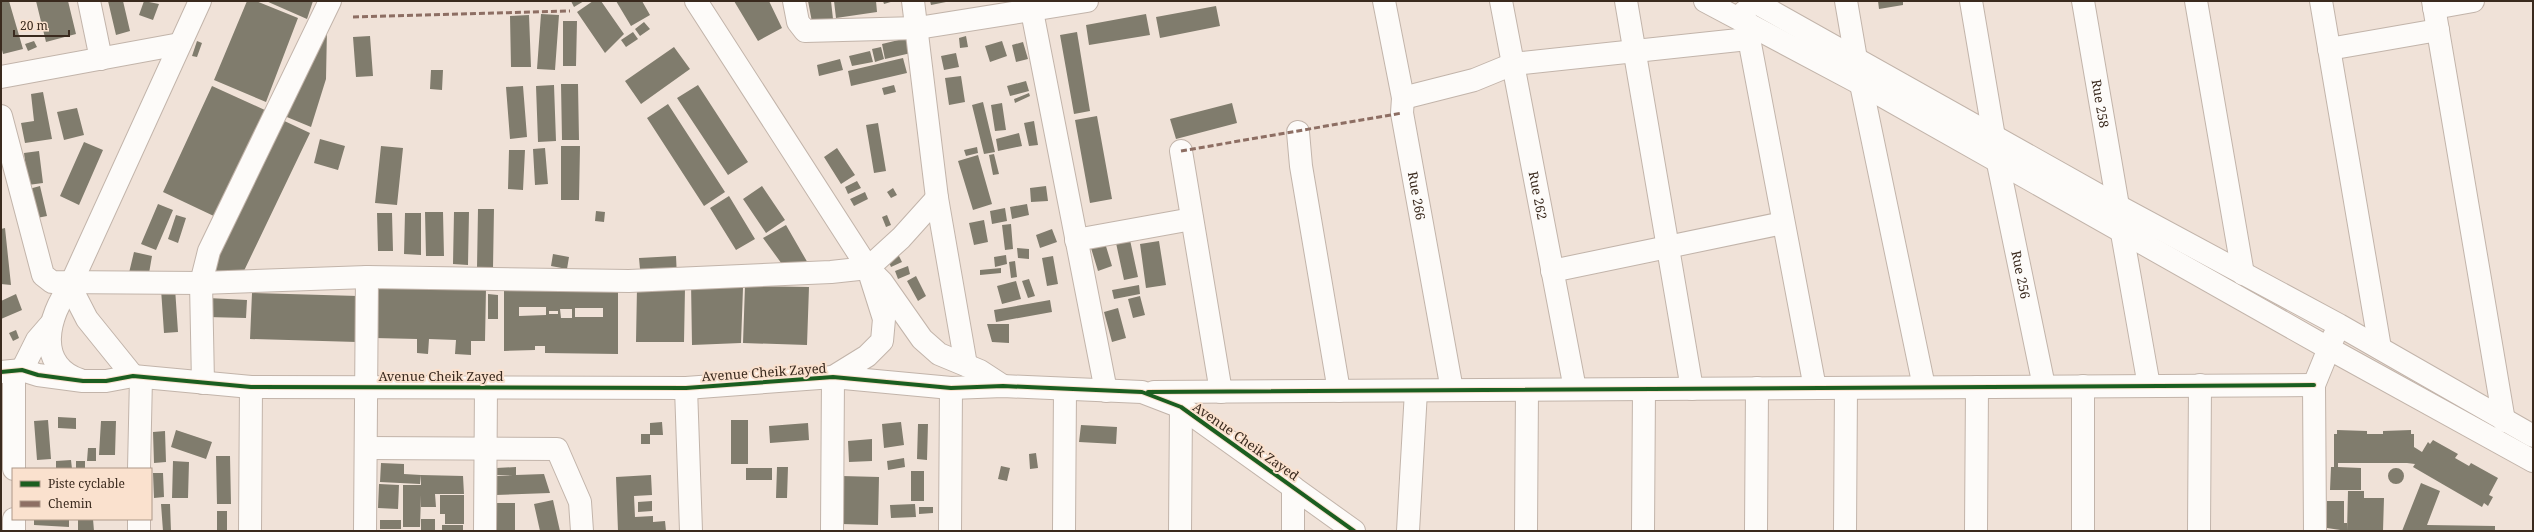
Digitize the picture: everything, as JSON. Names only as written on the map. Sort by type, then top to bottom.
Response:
[{"type":"street","points":[[89,1],[101,59]]},
{"type":"street","points":[[100,337],[105,349],[105,361],[101,374],[87,381],[71,377],[60,367],[52,352],[52,322],[60,300],[71,284],[200,1]]},
{"type":"street","points":[[203,383],[201,283],[209,251],[330,1]]},
{"type":"street","points":[[696,1],[868,268],[882,282],[922,339],[939,354],[980,371],[1003,386]]},
{"type":"street","points":[[794,1],[798,22],[805,31],[918,28],[1031,6],[1087,1]]},
{"type":"street","points":[[913,1],[918,28],[937,198],[966,365]]},
{"type":"street","name":"Rue 266","points":[[1384,1],[1403,98],[1402,113],[1452,390]]},
{"type":"street","name":"Rue 262","points":[[1502,1],[1575,389]]},
{"type":"street","points":[[1626,1],[1692,389]]},
{"type":"street","points":[[1705,1],[1746,31],[1861,84],[2122,233],[2533,461]]},
{"type":"street","points":[[1742,1],[1746,31],[1815,388]]},
{"type":"street","points":[[1753,1],[2118,206],[2339,325],[2504,421],[2533,436]]},
{"type":"street","points":[[1846,1],[1856,59]]},
{"type":"street","points":[[1971,1],[1994,137]]},
{"type":"street","name":"Rue 258","points":[[2083,1],[2118,206]]},
{"type":"street","points":[[2196,1],[2243,274]]},
{"type":"street","points":[[2321,1],[2380,348]]},
{"type":"street","points":[[2473,1],[2434,4],[2504,421]]},
{"type":"street","points":[[1031,6],[1106,391]]},
{"type":"street","points":[[2329,49],[2438,30]]},
{"type":"street","points":[[1403,98],[1474,80],[1513,64],[1634,51],[1746,31]]},
{"type":"street","points":[[1,77],[180,44]]},
{"type":"street","points":[[1861,84],[1924,387]]},
{"type":"street","points":[[1,116],[43,275],[52,282],[71,284],[201,283],[367,277],[629,281],[831,272],[868,268],[902,238],[937,198]]},
{"type":"street","points":[[1298,132],[1301,166],[1339,391]]},
{"type":"street","points":[[1181,151],[1221,392]]},
{"type":"street","name":"Rue 256","points":[[1998,163],[2044,386]]},
{"type":"street","points":[[1076,240],[1192,219]]},
{"type":"street","points":[[1552,271],[1783,223]]},
{"type":"street","points":[[2122,233],[2149,386]]},
{"type":"street","points":[[832,531],[833,377],[867,356],[882,341],[884,319],[868,268]]},
{"type":"street","points":[[365,531],[367,277]]},
{"type":"street","points":[[71,284],[87,320],[100,337],[137,377],[140,468]]},
{"type":"street","points":[[14,468],[12,371],[52,322],[68,312],[87,320]]},
{"type":"street","points":[[2315,531],[2314,385],[2328,348],[2339,325]]},
{"type":"street","name":"Avenue Cheik Zayed","points":[[12,371],[87,381],[117,380],[137,377],[251,387],[366,385],[686,388],[833,377],[951,388],[1003,386],[1142,392],[1181,407],[1354,531]]},
{"type":"street","points":[[2199,531],[2200,385]]},
{"type":"street","points":[[1142,392],[2314,385]]},
{"type":"street","points":[[485,531],[486,386]]},
{"type":"street","points":[[2083,386],[2083,531]]},
{"type":"street","points":[[250,531],[251,387]]},
{"type":"street","points":[[1976,531],[1977,387]]},
{"type":"street","points":[[686,388],[691,531]]},
{"type":"street","points":[[950,531],[951,388]]},
{"type":"street","points":[[1756,531],[1757,388]]},
{"type":"street","points":[[1845,531],[1846,388]]},
{"type":"street","points":[[1064,531],[1065,389]]},
{"type":"street","points":[[1643,531],[1644,389]]},
{"type":"street","points":[[1526,531],[1527,390]]},
{"type":"street","points":[[1408,531],[1416,391]]},
{"type":"street","points":[[1180,531],[1181,407]]},
{"type":"street","points":[[366,448],[557,449],[580,502],[582,531]]},
{"type":"street","points":[[1293,487],[1293,531]]},
{"type":"street","points":[[14,520],[14,531]]},
{"type":"street","points":[[139,520],[139,531]]},
{"type":"building","points":[[1,1],[9,1],[23,49],[3,54],[1,46]]},
{"type":"building","points":[[36,1],[68,1],[76,34],[46,42]]},
{"type":"building","points":[[108,1],[123,1],[130,31],[116,35]]},
{"type":"building","points":[[144,1],[159,4],[153,20],[139,15]]},
{"type":"building","points":[[247,1],[256,1],[298,18],[266,102],[214,80]]},
{"type":"building","points":[[266,1],[313,1],[307,19]]},
{"type":"building","points":[[571,1],[584,1],[574,7]]},
{"type":"building","points":[[593,1],[601,1],[624,34],[605,53],[577,12]]},
{"type":"building","points":[[616,1],[642,1],[650,15],[631,26]]},
{"type":"building","points":[[734,1],[769,1],[782,28],[758,41]]},
{"type":"building","points":[[808,1],[831,1],[833,19],[812,22]]},
{"type":"building","points":[[834,1],[876,1],[877,12],[836,18]]},
{"type":"building","points":[[883,1],[894,1],[884,4]]},
{"type":"building","points":[[930,1],[946,1],[946,2],[931,5]]},
{"type":"building","points":[[1878,1],[1903,1],[1903,5],[1879,9]]},
{"type":"building","points":[[1216,6],[1220,26],[1160,38],[1156,17]]},
{"type":"building","points":[[541,14],[559,15],[555,70],[537,69]]},
{"type":"building","points":[[1146,14],[1150,35],[1089,45],[1086,25]]},
{"type":"building","points":[[529,15],[531,67],[511,67],[510,16]]},
{"type":"building","points":[[563,21],[577,21],[576,66],[563,66]]},
{"type":"building","points":[[644,22],[650,29],[640,36],[635,29]]},
{"type":"building","points":[[327,28],[326,79],[311,127],[282,115]]},
{"type":"building","points":[[633,32],[638,39],[626,47],[621,40]]},
{"type":"building","points":[[1077,32],[1090,111],[1074,114],[1060,35]]},
{"type":"building","points":[[370,36],[373,76],[356,77],[353,37]]},
{"type":"building","points":[[966,36],[968,47],[960,48],[959,38]]},
{"type":"building","points":[[907,38],[911,53],[885,59],[882,44]]},
{"type":"building","points":[[34,41],[37,47],[28,51],[25,44]]},
{"type":"building","points":[[197,41],[202,43],[197,57],[192,56]]},
{"type":"building","points":[[1002,41],[1007,56],[990,62],[985,46]]},
{"type":"building","points":[[1023,42],[1028,59],[1016,62],[1012,45]]},
{"type":"building","points":[[674,47],[690,69],[641,104],[625,81]]},
{"type":"building","points":[[881,47],[884,59],[875,62],[872,49]]},
{"type":"building","points":[[870,51],[873,62],[852,66],[849,56]]},
{"type":"building","points":[[956,53],[959,67],[944,70],[941,56]]},
{"type":"building","points":[[903,58],[907,73],[851,86],[848,71]]},
{"type":"building","points":[[840,59],[843,70],[819,76],[817,65]]},
{"type":"building","points":[[431,70],[443,70],[442,90],[430,89]]},
{"type":"building","points":[[961,76],[965,102],[949,105],[945,78]]},
{"type":"building","points":[[1026,81],[1029,91],[1010,96],[1007,86]]},
{"type":"building","points":[[561,84],[578,84],[579,140],[562,140]]},
{"type":"building","points":[[554,85],[556,141],[538,142],[536,86]]},
{"type":"building","points":[[698,85],[748,162],[728,175],[677,98]]},
{"type":"building","points":[[894,85],[896,92],[884,95],[882,88]]},
{"type":"building","points":[[212,86],[267,111],[218,218],[163,192]]},
{"type":"building","points":[[523,86],[527,137],[510,139],[506,87]]},
{"type":"building","points":[[43,92],[52,139],[25,143],[21,123],[34,121],[31,94]]},
{"type":"building","points":[[1029,93],[1030,96],[1015,103],[1014,99]]},
{"type":"building","points":[[983,102],[995,152],[984,154],[972,105]]},
{"type":"building","points":[[1002,103],[1006,130],[995,131],[991,105]]},
{"type":"building","points":[[1232,103],[1237,123],[1176,139],[1170,119]]},
{"type":"building","points":[[668,104],[725,192],[704,206],[647,118]]},
{"type":"building","points":[[77,108],[84,135],[64,140],[57,112]]},
{"type":"building","points":[[1097,116],[1112,199],[1090,203],[1075,120]]},
{"type":"building","points":[[278,118],[310,133],[242,275],[207,270]]},
{"type":"building","points":[[1034,121],[1038,145],[1029,146],[1024,123]]},
{"type":"building","points":[[878,123],[886,171],[874,173],[866,125]]},
{"type":"building","points":[[1019,133],[1022,146],[998,151],[996,139]]},
{"type":"building","points":[[320,139],[345,146],[338,170],[314,163]]},
{"type":"building","points":[[84,142],[103,150],[79,205],[60,196]]},
{"type":"building","points":[[381,146],[403,148],[397,205],[375,203]]},
{"type":"building","points":[[561,146],[580,146],[579,200],[561,200]]},
{"type":"building","points":[[977,147],[978,153],[966,156],[964,150]]},
{"type":"building","points":[[545,148],[548,184],[535,185],[533,149]]},
{"type":"building","points":[[837,148],[855,175],[841,184],[824,157]]},
{"type":"building","points":[[509,150],[525,150],[523,190],[508,189]]},
{"type":"building","points":[[39,151],[43,183],[28,185],[24,153]]},
{"type":"building","points":[[994,154],[999,174],[993,175],[989,155]]},
{"type":"building","points":[[978,155],[992,204],[973,210],[958,161]]},
{"type":"building","points":[[857,181],[861,188],[848,194],[845,187]]},
{"type":"building","points":[[40,186],[47,216],[37,218],[29,189]]},
{"type":"building","points":[[762,186],[785,220],[766,233],[743,199]]},
{"type":"building","points":[[1046,186],[1048,201],[1031,202],[1030,188]]},
{"type":"building","points":[[893,188],[897,195],[891,198],[887,192]]},
{"type":"building","points":[[865,192],[868,199],[854,206],[850,199]]},
{"type":"building","points":[[729,196],[755,239],[736,250],[710,208]]},
{"type":"building","points":[[158,204],[173,210],[156,250],[141,244]]},
{"type":"building","points":[[1027,204],[1029,215],[1012,219],[1010,207]]},
{"type":"building","points":[[1005,208],[1007,221],[992,224],[990,211]]},
{"type":"building","points":[[478,209],[494,209],[493,268],[477,268]]},
{"type":"building","points":[[596,211],[605,212],[604,222],[595,221]]},
{"type":"building","points":[[425,212],[443,212],[444,256],[426,256]]},
{"type":"building","points":[[454,212],[469,212],[468,265],[453,264]]},
{"type":"building","points":[[377,213],[392,213],[393,251],[378,251]]},
{"type":"building","points":[[405,213],[421,213],[421,255],[404,254]]},
{"type":"building","points":[[176,215],[186,218],[178,243],[168,239]]},
{"type":"building","points":[[887,215],[891,225],[886,227],[882,217]]},
{"type":"building","points":[[984,220],[988,242],[974,245],[969,223]]},
{"type":"building","points":[[1011,224],[1013,249],[1005,250],[1002,225]]},
{"type":"building","points":[[786,225],[809,265],[787,271],[763,238]]},
{"type":"building","points":[[5,228],[11,285],[1,284],[1,229]]},
{"type":"building","points":[[1052,229],[1057,242],[1040,248],[1036,235]]},
{"type":"building","points":[[1130,240],[1138,277],[1124,280],[1116,243]]},
{"type":"building","points":[[1159,241],[1166,285],[1146,288],[1140,244]]},
{"type":"building","points":[[1105,243],[1112,266],[1098,271],[1091,248]]},
{"type":"building","points":[[895,248],[902,262],[891,267],[885,253]]},
{"type":"building","points":[[1017,248],[1029,249],[1029,259],[1018,258]]},
{"type":"building","points":[[134,252],[152,256],[148,279],[128,277]]},
{"type":"building","points":[[553,254],[569,257],[567,269],[551,266]]},
{"type":"building","points":[[1006,255],[1007,264],[995,267],[994,257]]},
{"type":"building","points":[[676,256],[677,277],[641,280],[639,258]]},
{"type":"building","points":[[1053,256],[1058,284],[1047,286],[1042,258]]},
{"type":"building","points":[[1015,261],[1017,277],[1011,278],[1009,262]]},
{"type":"building","points":[[908,266],[910,274],[898,279],[895,271]]},
{"type":"building","points":[[1001,268],[1001,273],[980,275],[980,270]]},
{"type":"building","points":[[916,276],[926,296],[918,301],[907,281]]},
{"type":"building","points":[[1029,279],[1035,296],[1028,298],[1022,281]]},
{"type":"building","points":[[1016,281],[1021,299],[1002,304],[997,286]]},
{"type":"building","points":[[504,282],[618,285],[618,354],[545,353],[545,346],[535,346],[535,350],[504,351]],"holes":[[[519,307],[546,307],[546,315],[519,316]],[[575,308],[603,308],[603,317],[575,317]],[[560,309],[572,309],[572,318],[561,318]],[[549,311],[558,311],[558,314],[549,314]]]},
{"type":"building","points":[[691,282],[743,288],[741,343],[692,345]]},
{"type":"building","points":[[376,285],[486,288],[485,341],[471,341],[471,355],[455,354],[456,340],[429,339],[428,354],[417,353],[417,339],[374,338]]},
{"type":"building","points":[[1139,285],[1140,294],[1114,299],[1112,290]]},
{"type":"building","points":[[745,286],[809,287],[807,345],[743,343]]},
{"type":"building","points":[[637,287],[685,288],[684,342],[636,342]]},
{"type":"building","points":[[175,288],[178,332],[164,333],[161,289]]},
{"type":"building","points":[[252,293],[358,296],[357,342],[250,339]]},
{"type":"building","points":[[16,294],[22,310],[1,319],[1,301]]},
{"type":"building","points":[[488,294],[498,295],[498,319],[488,319]]},
{"type":"building","points":[[1140,296],[1145,315],[1133,318],[1128,299]]},
{"type":"building","points":[[208,298],[247,300],[246,318],[207,317]]},
{"type":"building","points":[[1050,300],[1052,312],[996,322],[994,310]]},
{"type":"building","points":[[1118,308],[1126,338],[1112,342],[1104,312]]},
{"type":"building","points":[[987,324],[1009,324],[1009,343],[992,342]]},
{"type":"building","points":[[16,330],[19,338],[13,341],[9,333]]},
{"type":"building","points":[[58,417],[76,418],[76,429],[58,428]]},
{"type":"building","points":[[48,420],[51,459],[37,460],[34,421]]},
{"type":"building","points":[[731,420],[748,420],[748,464],[731,464]]},
{"type":"building","points":[[101,421],[116,421],[115,455],[99,455]]},
{"type":"building","points":[[662,422],[663,435],[650,435],[650,444],[641,444],[641,434],[650,434],[650,423]]},
{"type":"building","points":[[901,422],[904,445],[884,448],[882,424]]},
{"type":"building","points":[[808,423],[809,440],[770,443],[769,426]]},
{"type":"building","points":[[918,424],[928,424],[927,460],[917,459]]},
{"type":"building","points":[[1081,425],[1117,427],[1116,444],[1079,442]]},
{"type":"building","points":[[176,430],[212,442],[206,459],[171,447]]},
{"type":"building","points":[[2337,430],[2367,431],[2367,434],[2383,434],[2383,431],[2411,430],[2411,434],[2414,434],[2414,447],[2422,452],[2428,442],[2430,444],[2433,440],[2458,454],[2455,458],[2469,466],[2471,463],[2498,478],[2489,495],[2493,497],[2488,506],[2484,503],[2482,507],[2413,467],[2415,464],[2407,463],[2338,463],[2338,467],[2361,468],[2361,490],[2330,490],[2331,467],[2334,467],[2334,434],[2337,434]]},
{"type":"building","points":[[165,431],[166,462],[154,463],[153,432]]},
{"type":"building","points":[[872,439],[872,461],[849,462],[848,441]]},
{"type":"building","points":[[88,448],[96,448],[96,461],[87,461]]},
{"type":"building","points":[[1036,453],[1038,468],[1030,469],[1029,454]]},
{"type":"building","points":[[216,456],[230,456],[231,504],[217,504]]},
{"type":"building","points":[[904,458],[905,467],[888,470],[887,461]]},
{"type":"building","points":[[71,460],[72,468],[56,468],[56,461]]},
{"type":"building","points":[[76,461],[85,461],[85,468],[76,468]]},
{"type":"building","points":[[173,461],[189,462],[188,498],[172,498]]},
{"type":"building","points":[[381,463],[404,464],[404,474],[421,475],[420,484],[380,482]]},
{"type":"building","points":[[1001,466],[1010,468],[1007,481],[998,479]]},
{"type":"building","points":[[516,467],[516,475],[544,474],[550,493],[496,495],[496,476],[513,475],[496,475],[496,468]]},
{"type":"building","points":[[777,467],[788,467],[787,498],[776,498]]},
{"type":"building","points":[[746,468],[772,468],[772,480],[746,480]]},
{"type":"building","points":[[2393,468],[2399,468],[2404,473],[2402,482],[2399,484],[2393,484],[2388,479],[2388,473]]},
{"type":"building","points":[[911,471],[924,471],[924,501],[911,501]]},
{"type":"building","points":[[153,473],[163,473],[164,497],[154,498]]},
{"type":"building","points":[[421,475],[463,476],[464,494],[435,494],[436,507],[421,507],[421,495],[420,527],[403,527],[403,485],[421,485]]},
{"type":"building","points":[[651,475],[652,495],[634,496],[635,517],[653,516],[653,522],[665,521],[666,531],[618,531],[616,477]]},
{"type":"building","points":[[842,476],[879,477],[878,525],[841,524]]},
{"type":"building","points":[[2421,483],[2440,491],[2427,525],[2495,526],[2495,531],[2402,531]]},
{"type":"building","points":[[379,484],[399,485],[398,509],[378,508]]},
{"type":"building","points":[[2348,491],[2364,491],[2364,498],[2384,498],[2383,531],[2347,531]]},
{"type":"building","points":[[440,495],[464,495],[464,524],[445,524],[445,514],[440,514]]},
{"type":"building","points":[[553,500],[560,531],[540,531],[534,504]]},
{"type":"building","points":[[652,501],[652,511],[638,512],[638,502]]},
{"type":"building","points":[[2327,501],[2344,501],[2344,523],[2347,523],[2347,531],[2327,528]]},
{"type":"building","points":[[495,503],[515,503],[515,531],[495,531]]},
{"type":"building","points":[[161,504],[170,504],[171,531],[163,531]]},
{"type":"building","points":[[915,504],[916,517],[891,518],[890,505]]},
{"type":"building","points":[[919,507],[933,507],[933,513],[919,514]]},
{"type":"building","points":[[217,511],[227,511],[227,531],[217,531]]},
{"type":"building","points":[[421,519],[435,519],[435,531],[421,531]]},
{"type":"building","points":[[34,520],[69,520],[69,527],[34,525]]},
{"type":"building","points":[[78,520],[93,520],[94,531],[78,531]]},
{"type":"building","points":[[380,520],[401,520],[401,529],[380,529]]},
{"type":"building","points":[[442,525],[463,525],[463,531],[442,531]]},
{"type":"marked path","points":[[353,17],[570,11]]},
{"type":"marked path","points":[[1181,151],[1402,113]]},
{"type":"cycle path","points":[[1,372],[22,370],[38,375],[83,381],[106,381],[133,376],[251,387],[686,388],[833,377],[951,388],[1003,386],[1142,392],[1181,407],[1354,531]]},
{"type":"cycle path","points":[[1148,392],[2314,385]]}]
